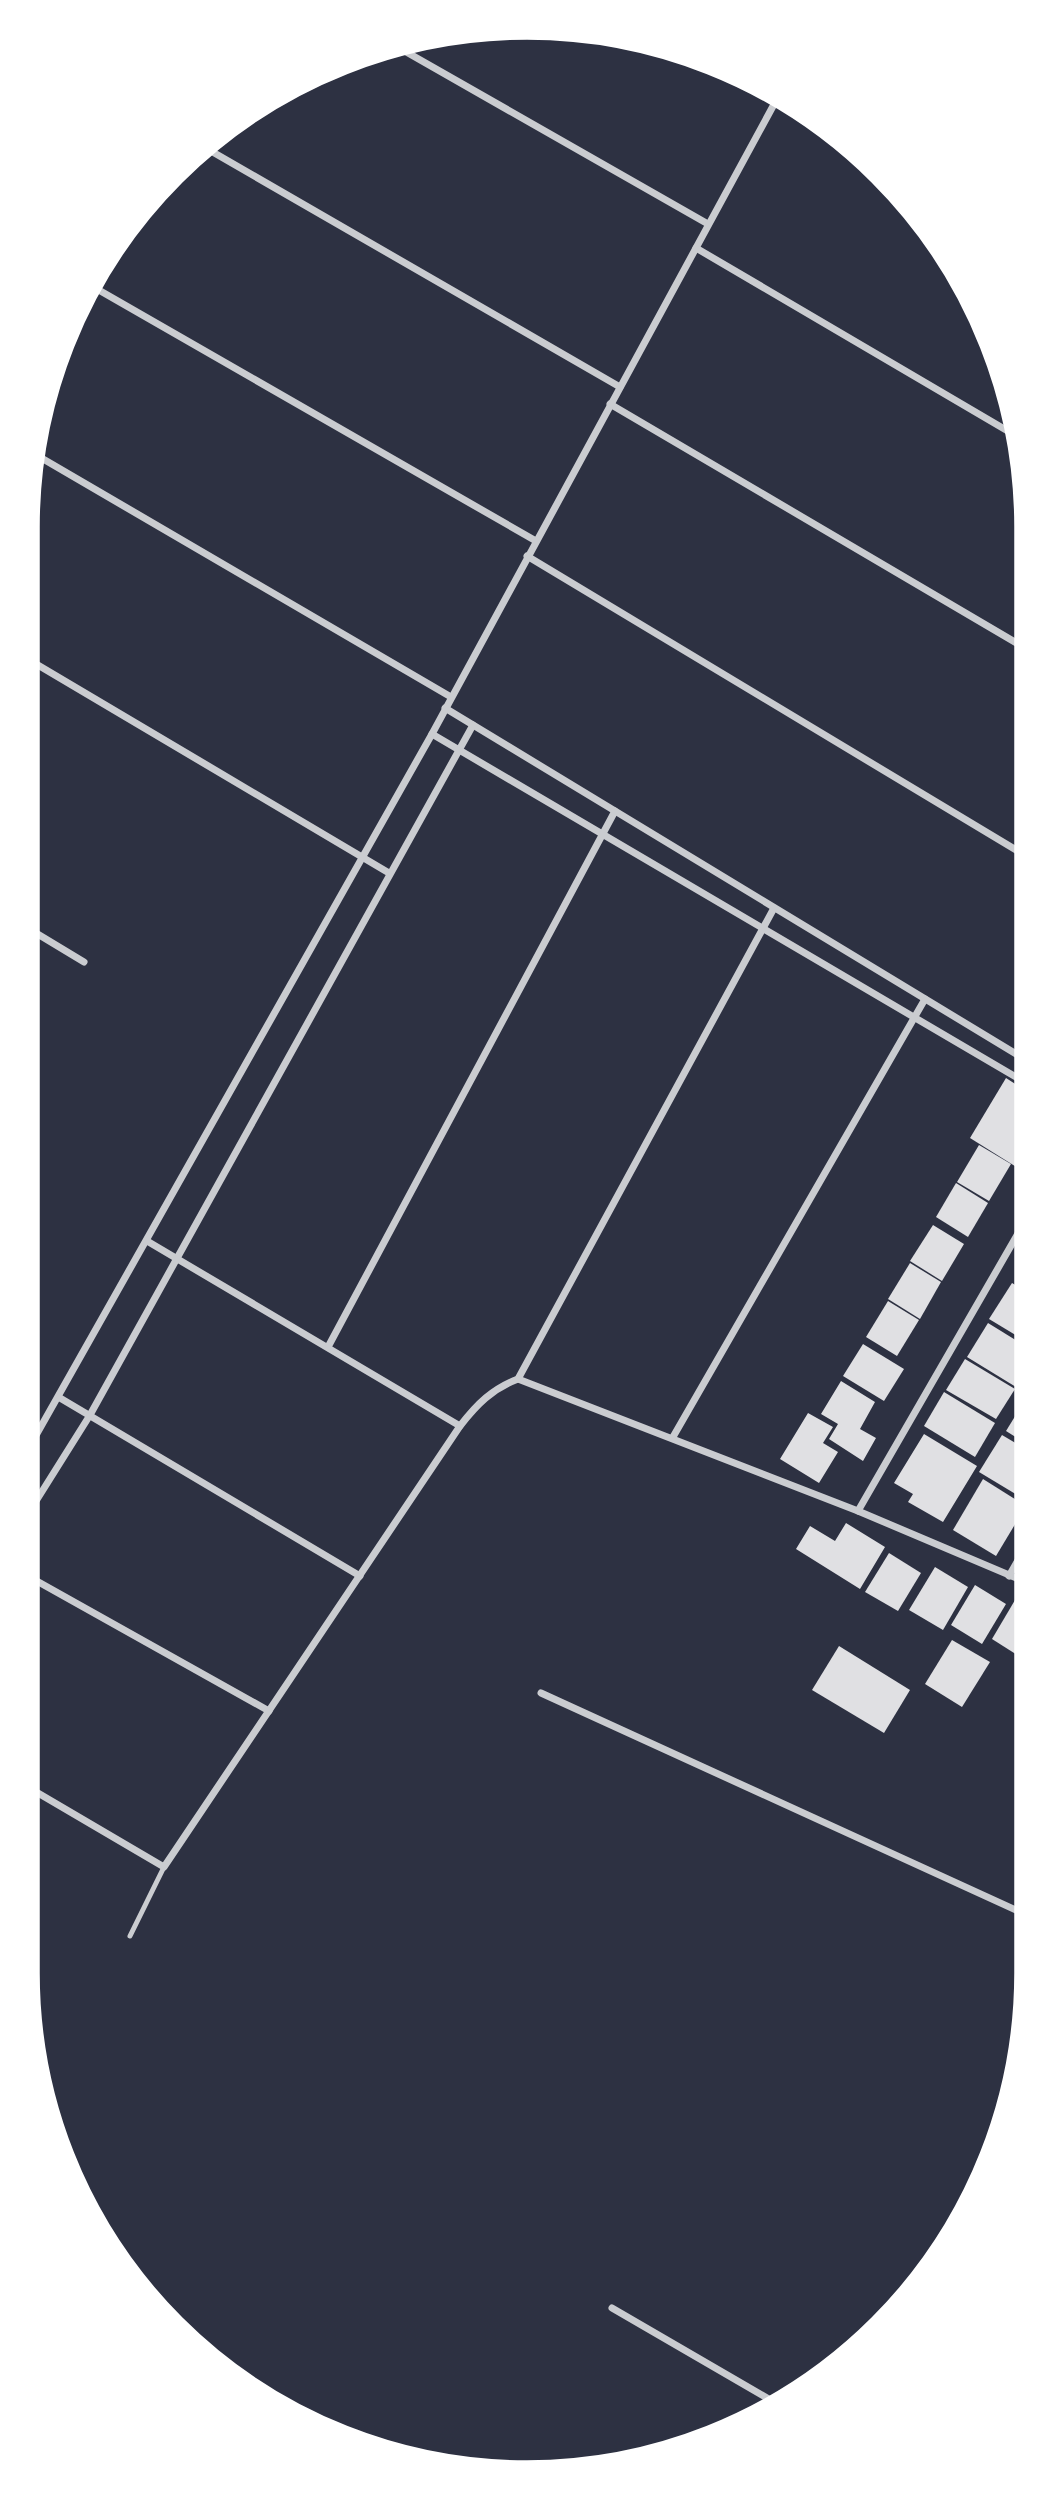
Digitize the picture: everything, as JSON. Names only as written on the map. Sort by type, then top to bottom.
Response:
[{"type":"street","points":[[409,53],[708,224]]},
{"type":"street","points":[[38,1434],[432,734],[774,105]]},
{"type":"street","points":[[214,153],[620,387]]},
{"type":"street","points":[[696,248],[1007,430]]},
{"type":"street","points":[[100,291],[536,541]]},
{"type":"street","points":[[610,404],[1016,643]]},
{"type":"street","points":[[44,459],[451,697]]},
{"type":"street","points":[[527,556],[1016,850]]},
{"type":"street","points":[[38,665],[389,873]]},
{"type":"street","points":[[445,708],[1016,1054]]},
{"type":"street","points":[[38,1498],[90,1415],[473,724]]},
{"type":"street","points":[[432,734],[1016,1077]]},
{"type":"street","points":[[328,1347],[604,836],[615,811]]},
{"type":"street","points":[[519,1379],[774,908]]},
{"type":"street","points":[[38,934],[84,962]]},
{"type":"street","points":[[673,1437],[925,999]]},
{"type":"street","points":[[858,1511],[1016,1237]]},
{"type":"street","points":[[147,1241],[460,1426]]},
{"type":"street","points":[[38,1793],[164,1867],[460,1426],[477,1404],[497,1387],[519,1379],[858,1511],[1016,1579]]},
{"type":"street","points":[[60,1398],[360,1576]]},
{"type":"street","points":[[1009,1576],[1016,1564]]},
{"type":"street","points":[[38,1581],[269,1712]]},
{"type":"street","points":[[541,1693],[1016,1910]]},
{"type":"street","points":[[612,2308],[768,2398]]},
{"type":"lane","points":[[130,1936],[164,1867]]},
{"type":"building","points":[[1006,1078],[1016,1084],[1016,1167],[970,1138]]},
{"type":"building","points":[[979,1145],[1011,1164],[989,1201],[957,1182]]},
{"type":"building","points":[[956,1183],[988,1203],[968,1237],[936,1217]]},
{"type":"building","points":[[933,1225],[964,1244],[942,1281],[910,1261]]},
{"type":"building","points":[[910,1263],[941,1282],[920,1319],[888,1299]]},
{"type":"building","points":[[1012,1283],[1016,1285],[1016,1335],[989,1319]]},
{"type":"building","points":[[888,1301],[919,1320],[897,1356],[866,1337]]},
{"type":"building","points":[[988,1323],[1016,1340],[1016,1387],[967,1357]]},
{"type":"building","points":[[863,1344],[904,1369],[884,1401],[843,1376]]},
{"type":"building","points":[[965,1359],[1015,1389],[996,1419],[946,1390]]},
{"type":"building","points":[[841,1381],[875,1402],[860,1429],[876,1438],[863,1461],[829,1439],[838,1424],[821,1414]]},
{"type":"building","points":[[944,1392],[995,1423],[975,1457],[924,1426]]},
{"type":"building","points":[[808,1413],[833,1427],[823,1443],[838,1452],[819,1483],[780,1459]]},
{"type":"building","points":[[1016,1415],[1016,1437],[1006,1431]]},
{"type":"building","points":[[924,1434],[977,1466],[943,1522],[908,1502],[913,1494],[894,1483]]},
{"type":"building","points":[[1002,1435],[1016,1443],[1016,1494],[979,1472]]},
{"type":"building","points":[[983,1479],[1016,1500],[1016,1523],[996,1556],[953,1530]]},
{"type":"building","points":[[846,1523],[885,1547],[860,1589],[796,1549],[810,1526],[835,1541]]},
{"type":"building","points":[[889,1553],[921,1573],[898,1611],[865,1592]]},
{"type":"building","points":[[935,1567],[968,1587],[943,1630],[909,1610]]},
{"type":"building","points":[[975,1585],[1006,1604],[982,1644],[951,1625]]},
{"type":"building","points":[[1016,1598],[1016,1654],[992,1639]]},
{"type":"building","points":[[952,1640],[990,1662],[962,1707],[925,1684]]},
{"type":"building","points":[[839,1646],[910,1690],[884,1733],[812,1690]]}]
